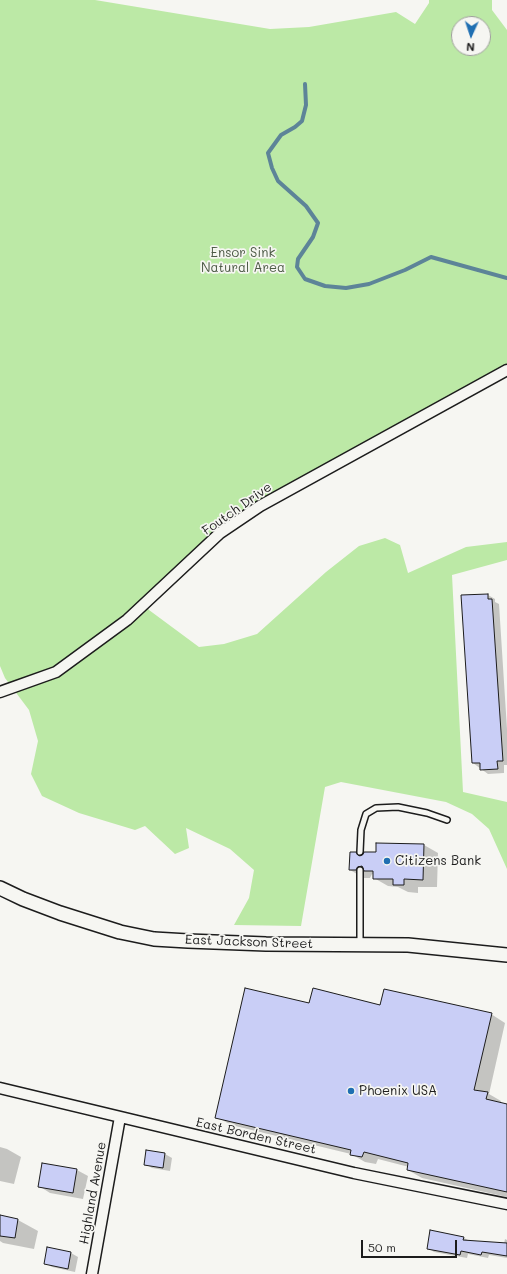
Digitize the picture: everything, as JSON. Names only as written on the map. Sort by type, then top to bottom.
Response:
[{"type":"street","name":"Foutch Drive","points":[[0,692],[56,672],[127,620],[220,533],[260,506],[507,370]]},
{"type":"street","name":"East Jackson Street","points":[[0,888],[23,899],[60,913],[120,932],[154,938],[266,944],[408,945],[507,955]]},
{"type":"street","name":"East Borden Street","points":[[0,1088],[354,1173],[507,1204]]},
{"type":"street","name":"Highland Avenue","points":[[92,1274],[120,1117]]},
{"type":"lane","points":[[360,852],[361,830],[366,814],[376,808],[398,807],[427,813],[447,820]]},
{"type":"lane","points":[[360,870],[360,944]]},
{"type":"green space","name":"Ensor Sink Natural Area","points":[[0,0],[95,0],[270,29],[309,27],[396,12],[415,24],[429,3],[429,0],[492,0],[492,10],[507,30],[507,372],[220,533],[145,604],[149,610],[199,647],[224,644],[257,634],[326,572],[359,546],[385,538],[400,545],[408,573],[466,547],[507,542],[507,560],[452,575],[463,792],[507,802],[507,869],[489,829],[472,814],[446,802],[341,782],[325,787],[301,926],[234,925],[249,898],[254,870],[230,849],[186,828],[189,848],[175,854],[145,826],[135,830],[79,813],[42,796],[31,774],[38,741],[29,710],[5,678],[0,666]]},
{"type":"building","points":[[488,594],[488,599],[492,599],[503,761],[497,761],[498,769],[480,770],[480,763],[472,763],[461,595]]},
{"type":"building","name":"Citizens Bank","points":[[376,843],[424,844],[423,880],[404,879],[404,885],[393,885],[393,879],[373,879],[373,871],[364,871],[362,866],[358,867],[356,870],[349,870],[350,852],[356,852],[360,856],[364,852],[376,852]]},
{"type":"building","name":"Phoenix USA","points":[[245,988],[309,1003],[313,988],[380,1005],[384,989],[492,1013],[474,1090],[488,1092],[486,1099],[507,1104],[507,1192],[407,1170],[408,1163],[364,1152],[362,1157],[350,1155],[351,1150],[215,1118]]},
{"type":"building","points":[[146,1150],[165,1153],[163,1168],[144,1165]]},
{"type":"building","points":[[42,1163],[77,1169],[73,1193],[38,1187]]},
{"type":"building","points":[[0,1215],[18,1219],[15,1238],[0,1236]]},
{"type":"building","points":[[430,1230],[464,1237],[463,1240],[507,1243],[507,1256],[482,1252],[481,1255],[461,1251],[460,1255],[427,1249]]},
{"type":"building","points":[[47,1247],[71,1252],[68,1269],[44,1264]]},
{"type":"waterway","points":[[305,84],[306,105],[302,121],[281,135],[268,153],[272,168],[278,181],[306,206],[318,223],[313,237],[298,259],[297,267],[305,279],[325,286],[346,288],[369,284],[405,270],[431,257],[507,278]]},
{"type":"place","name":"Citizens Bank","points":[[387,861]]},
{"type":"place","name":"Phoenix USA","points":[[351,1091]]}]
